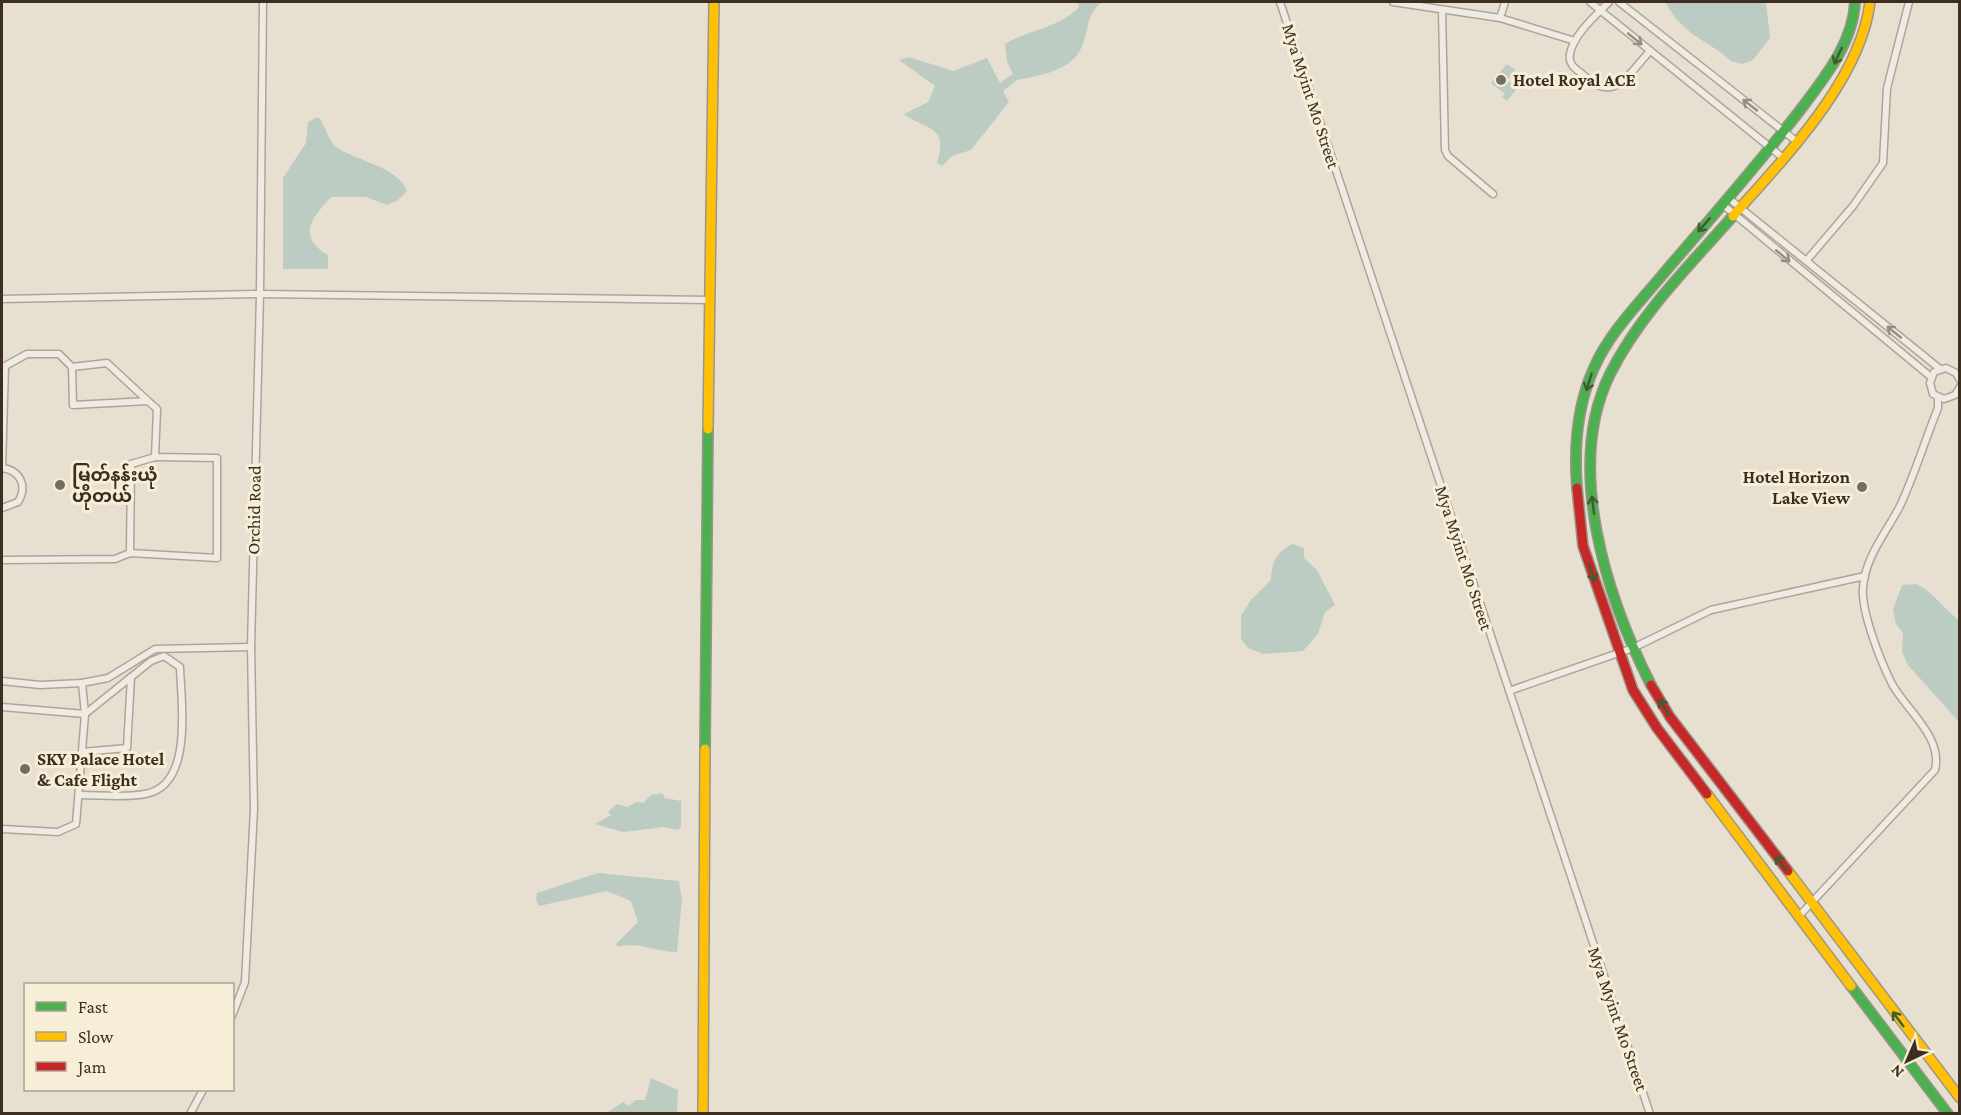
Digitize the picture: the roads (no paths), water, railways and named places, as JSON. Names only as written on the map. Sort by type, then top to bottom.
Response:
[{"type":"main road","points":[[703,1113],[714,2]]},
{"type":"main road","points":[[1855,2],[1854,21],[1831,70],[1770,148],[1651,286],[1606,347],[1594,367],[1578,426],[1575,463],[1583,546],[1618,653],[1633,690],[1657,728],[1948,1113]]},
{"type":"main road","points":[[1870,2],[1869,25],[1845,78],[1796,141],[1637,328],[1602,393],[1594,426],[1592,499],[1598,543],[1646,680],[1670,717],[1959,1098]]},
{"type":"street","name":"Orchid Road","points":[[234,1011],[245,982],[254,809],[251,647],[260,294],[263,2]]},
{"type":"street","name":"Mya Myint Mo Street","points":[[1280,2],[1650,1113]]},
{"type":"street","points":[[1393,2],[1500,18],[1575,41]]},
{"type":"street","points":[[1500,18],[1505,2]]},
{"type":"street","points":[[1590,2],[1782,157]]},
{"type":"street","points":[[1609,2],[1575,41],[1569,57],[1571,64],[1596,87],[1607,89],[1617,86],[1650,51]]},
{"type":"street","points":[[1619,2],[1796,141]]},
{"type":"street","points":[[1807,260],[1870,184],[1883,163],[1887,88],[1909,2]]},
{"type":"street","points":[[1442,10],[1445,150],[1448,156],[1493,194]]},
{"type":"street","points":[[1725,201],[1846,310],[1931,377]]},
{"type":"street","points":[[1737,211],[1807,260],[1940,369],[1951,369],[1958,374]]},
{"type":"street","points":[[2,299],[260,294],[710,300]]},
{"type":"street","points":[[1846,310],[1855,300]]},
{"type":"street","points":[[2,508],[18,502],[23,490],[20,477],[9,469],[2,468],[5,366],[27,354],[59,354],[72,367],[73,405],[148,401]]},
{"type":"street","points":[[72,367],[107,363],[157,409],[155,457]]},
{"type":"street","points":[[1800,915],[1935,770],[1938,758],[1934,745],[1893,685],[1873,638],[1862,590],[1867,564],[1900,505],[1938,408],[1938,397],[1930,388],[1931,377],[1940,369]]},
{"type":"street","points":[[1938,397],[1950,398],[1959,387]]},
{"type":"street","points":[[2,560],[115,560],[130,552],[217,558],[217,458],[155,457],[131,464],[130,552]]},
{"type":"street","points":[[1509,691],[1633,648],[1711,610],[1865,576]]},
{"type":"street","points":[[2,681],[40,685],[82,682],[108,678],[155,649],[251,647]]},
{"type":"street","points":[[2,706],[85,714],[151,661],[164,657],[180,667],[183,746],[177,767],[166,782],[147,794],[80,795]]},
{"type":"street","points":[[82,752],[127,748],[131,677]]},
{"type":"street","points":[[2,829],[58,832],[76,824],[85,714],[82,682]]},
{"type":"street","points":[[190,1113],[202,1091]]},
{"type":"place","name":"Hotel Royal ACE","points":[[1501,80]]},
{"type":"place","name":"မြတ်နန်းယုံ ဟိုတယ်","points":[[60,485]]},
{"type":"place","name":"Hotel Horizon Lake View","points":[[1862,487]]},
{"type":"place","name":"SKY Palace Hotel & Cafe Flight","points":[[25,769]]}]
